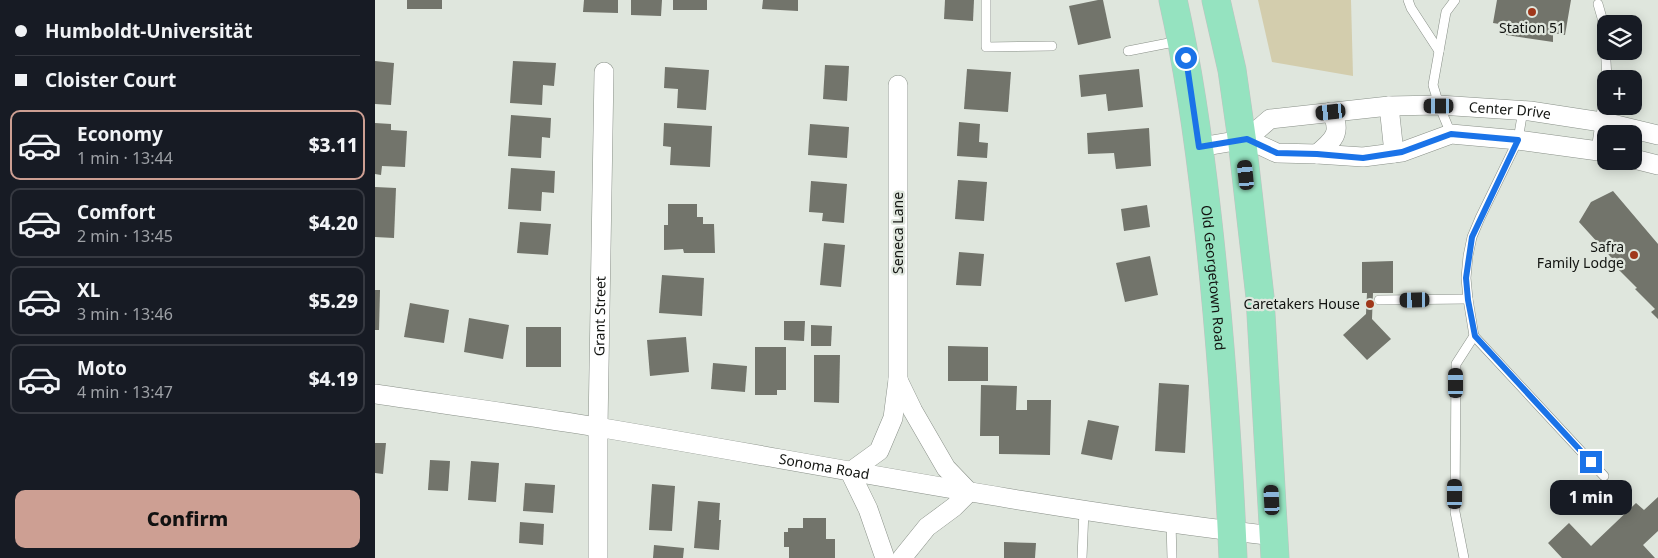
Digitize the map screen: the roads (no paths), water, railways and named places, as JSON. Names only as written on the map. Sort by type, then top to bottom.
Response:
[{"type":"main road","name":"Old Georgetown Road","points":[[1173,0],[1182,40],[1199,147],[1221,349],[1232,545]]},
{"type":"main road","points":[[1216,0],[1245,139],[1260,297],[1275,547]]},
{"type":"street","name":"Grant Street","points":[[599,558],[598,427],[604,72]]},
{"type":"street","name":"Seneca Lane","points":[[850,472],[879,451],[893,418],[898,380],[898,85]]},
{"type":"street","name":"Center Drive","points":[[1597,151],[1518,140],[1451,134],[1402,152],[1363,158],[1277,153],[1245,139],[1270,119],[1389,106],[1523,110],[1600,122],[1658,135]]},
{"type":"street","points":[[1389,106],[1394,153]]},
{"type":"street","points":[[1317,154],[1329,144],[1335,135],[1336,120],[1331,112]]},
{"type":"street","points":[[1199,147],[1245,139]]},
{"type":"street","points":[[1642,161],[1658,165]]},
{"type":"street","name":"Seneca Lane","points":[[898,380],[913,411],[946,468],[969,492]]},
{"type":"street","name":"Sonoma Road","points":[[375,394],[598,427],[969,492],[1171,523],[1232,545],[1275,547]]},
{"type":"street","points":[[850,472],[868,509],[885,558]]},
{"type":"street","points":[[902,558],[927,527],[954,507],[969,492]]},
{"type":"lane","points":[[986,0],[986,47],[1052,46]]},
{"type":"lane","points":[[1408,0],[1411,8],[1439,51]]},
{"type":"lane","points":[[1451,134],[1439,106],[1433,85],[1446,12],[1455,0]]},
{"type":"lane","points":[[1598,4],[1604,25],[1606,70]]},
{"type":"lane","points":[[1128,51],[1182,40]]},
{"type":"lane","points":[[1523,110],[1518,140],[1472,237],[1466,278],[1475,336],[1604,476]]},
{"type":"lane","points":[[1600,125],[1601,115]]},
{"type":"lane","points":[[1379,300],[1468,300]]},
{"type":"lane","points":[[1464,558],[1455,512],[1456,364],[1475,336]]},
{"type":"lane","points":[[1082,558],[1084,510]]},
{"type":"lane","points":[[1171,523],[1172,558]]},
{"type":"place","name":"Station 51","points":[[1532,12]]},
{"type":"place","name":"Safra Family Lodge","points":[[1634,255]]},
{"type":"place","name":"Caretakers House","points":[[1370,304]]}]
